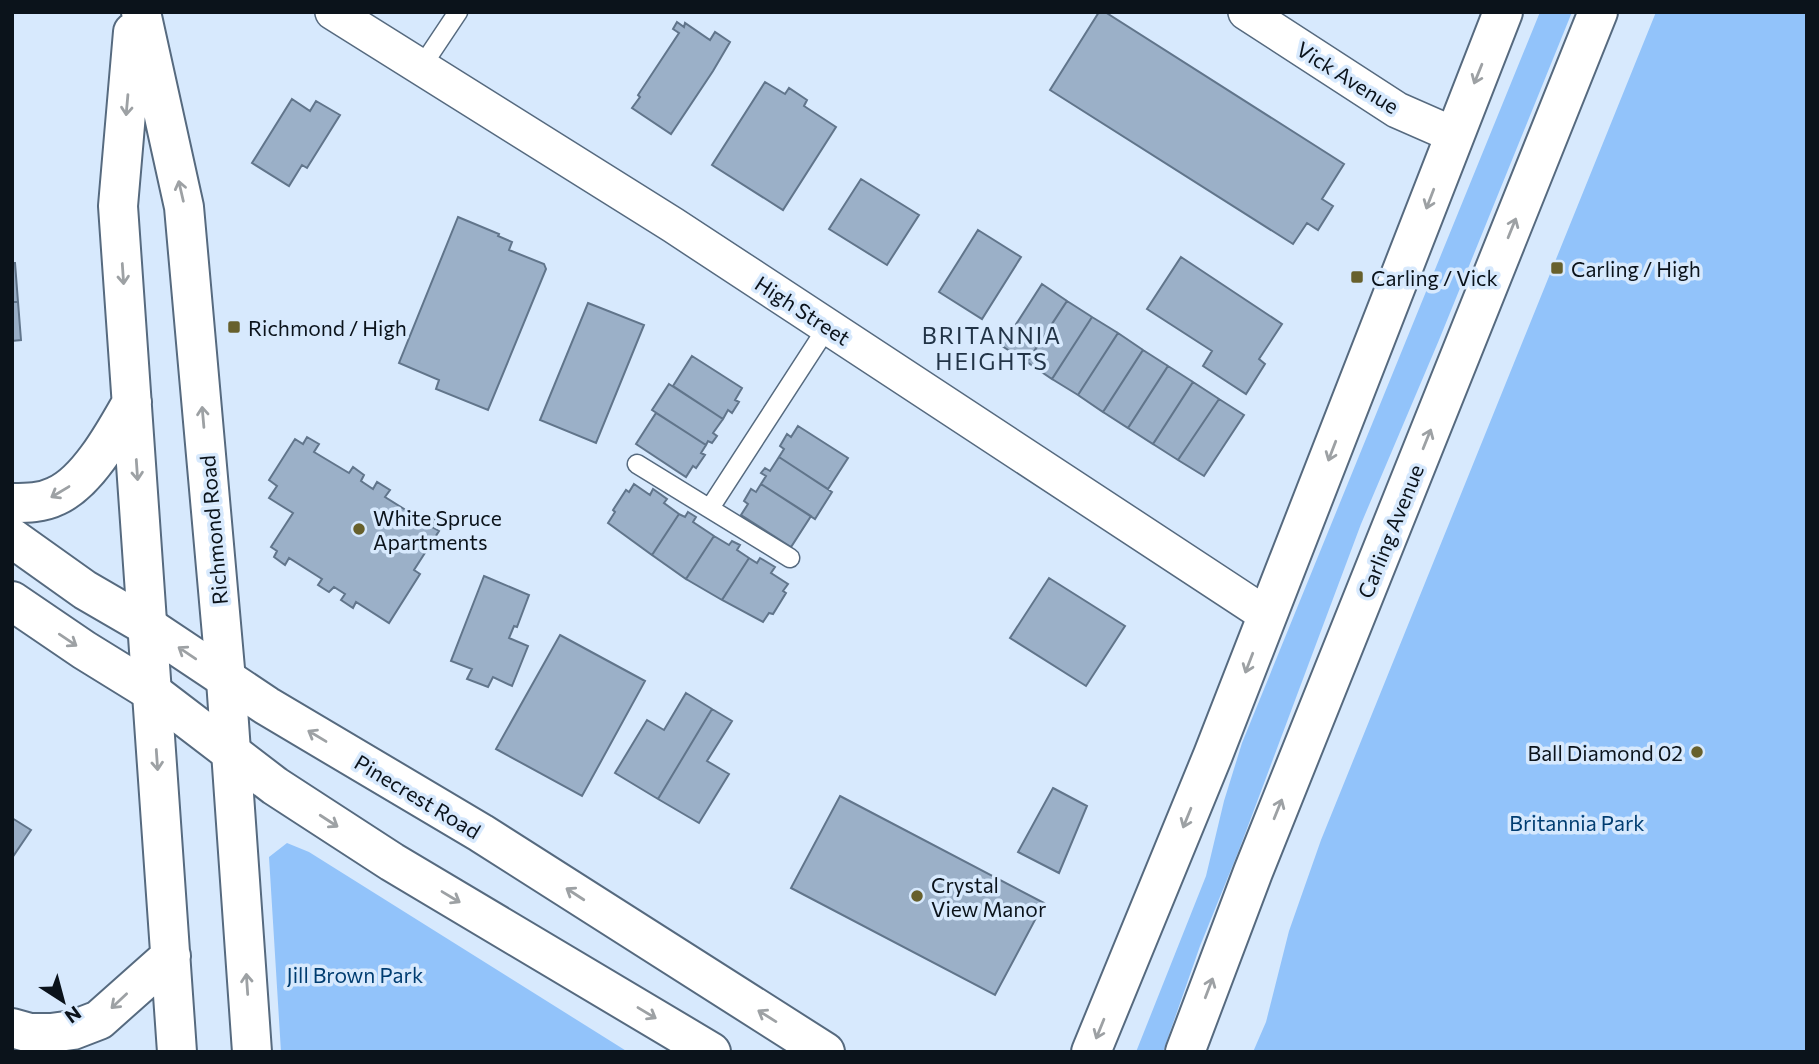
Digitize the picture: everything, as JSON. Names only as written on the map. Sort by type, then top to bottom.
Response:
[{"type":"main road","points":[[135,12],[118,206],[177,1052]]},
{"type":"main road","name":"Richmond Road","points":[[141,12],[184,207],[226,680],[252,1052]]},
{"type":"main road","points":[[1091,1052],[1268,615],[1503,12]]},
{"type":"main road","name":"Carling Avenue","points":[[1185,1052],[1258,860],[1598,12]]},
{"type":"main road","points":[[12,503],[34,503],[57,496],[77,480],[98,458],[132,402]]},
{"type":"main road","name":"Pinecrest Road","points":[[12,538],[85,590],[147,626],[226,680],[481,833],[825,1052]]},
{"type":"main road","points":[[12,601],[152,692],[275,786],[392,862],[711,1052]]},
{"type":"main road","points":[[12,1028],[30,1033],[51,1033],[73,1030],[99,1020],[171,956]]},
{"type":"street","name":"High Street","points":[[333,12],[684,232],[1268,615]]},
{"type":"street","name":"Vick Avenue","points":[[1246,12],[1397,110],[1454,135]]},
{"type":"street","points":[[12,1040],[29,1052]]},
{"type":"lane","points":[[422,66],[458,12]]},
{"type":"lane","points":[[710,508],[828,326]]},
{"type":"lane","points":[[637,464],[790,558]]},
{"type":"green space","points":[[1540,12],[1572,12],[1361,524],[1239,850],[1200,946],[1163,1052],[1136,1052],[1206,876],[1224,801],[1242,743]]},
{"type":"green space","name":"Britannia Park","points":[[1656,12],[1807,12],[1807,1052],[1253,1052],[1266,1022],[1289,931],[1321,840]]},
{"type":"green space","name":"Jill Brown Park","points":[[287,843],[309,852],[628,1052],[281,1052],[269,857]]},
{"type":"building","points":[[1099,12],[1105,12],[1344,164],[1322,199],[1333,206],[1318,230],[1307,223],[1293,244],[1050,90]]},
{"type":"building","points":[[677,22],[684,27],[685,23],[710,40],[715,32],[730,42],[671,134],[632,108],[679,33],[673,29]]},
{"type":"building","points":[[765,82],[785,94],[789,88],[807,100],[804,106],[836,127],[783,210],[712,165]]},
{"type":"building","points":[[292,99],[310,111],[316,101],[340,115],[307,168],[302,165],[289,186],[252,163]]},
{"type":"building","points":[[861,179],[919,215],[887,265],[829,229]]},
{"type":"building","points":[[458,217],[499,234],[498,236],[512,242],[509,250],[544,264],[546,269],[488,410],[436,389],[439,380],[399,363]]},
{"type":"building","points":[[978,230],[1021,257],[982,319],[939,292]]},
{"type":"building","points":[[1181,257],[1282,324],[1259,359],[1265,364],[1246,394],[1203,366],[1212,351],[1147,309]]},
{"type":"building","points":[[12,263],[15,263],[18,302],[12,302]]},
{"type":"building","points":[[1042,284],[1067,301],[1027,362],[1002,346]]},
{"type":"building","points":[[1067,301],[1092,317],[1052,379],[1027,362]]},
{"type":"building","points":[[12,302],[18,302],[21,340],[12,341]]},
{"type":"building","points":[[588,303],[644,325],[596,443],[540,420]]},
{"type":"building","points":[[1092,317],[1118,333],[1078,395],[1052,379]]},
{"type":"building","points":[[1118,333],[1143,350],[1103,412],[1078,395]]},
{"type":"building","points":[[1143,350],[1168,366],[1128,428],[1103,412]]},
{"type":"building","points":[[692,356],[742,388],[735,400],[739,402],[732,413],[728,410],[723,419],[673,386]]},
{"type":"building","points":[[1168,366],[1193,382],[1153,444],[1128,428]]},
{"type":"building","points":[[1193,382],[1219,399],[1178,460],[1153,444]]},
{"type":"building","points":[[669,384],[723,419],[713,433],[717,436],[712,443],[708,441],[706,445],[652,410]]},
{"type":"building","points":[[1219,399],[1244,415],[1204,476],[1178,460]]},
{"type":"building","points":[[656,413],[706,445],[701,453],[705,455],[686,477],[636,444]]},
{"type":"building","points":[[798,426],[848,458],[828,489],[779,457],[784,449],[780,446],[787,434],[791,437]]},
{"type":"building","name":"White Spruce Apartments","points":[[307,437],[319,444],[314,452],[349,473],[353,467],[364,475],[361,481],[373,489],[377,482],[390,490],[385,497],[420,519],[424,513],[436,520],[432,527],[439,531],[414,570],[420,574],[389,623],[356,602],[353,608],[341,600],[345,594],[334,587],[329,592],[318,585],[322,579],[289,558],[285,565],[274,557],[277,551],[271,547],[293,513],[269,498],[277,486],[269,480],[295,439],[303,444]]},
{"type":"building","points":[[779,457],[832,492],[815,519],[761,484],[766,476],[761,473],[765,468],[770,471]]},
{"type":"building","points":[[634,484],[650,495],[653,489],[667,499],[664,503],[679,514],[652,555],[608,523],[626,490],[629,492]]},
{"type":"building","points":[[761,484],[811,516],[791,547],[741,515],[748,504],[744,501],[751,489],[756,492]]},
{"type":"building","points":[[688,512],[696,517],[693,522],[714,536],[686,579],[652,555],[679,514],[685,517]]},
{"type":"building","points":[[714,536],[729,545],[732,541],[740,545],[737,550],[749,558],[722,600],[686,579]]},
{"type":"building","points":[[749,558],[757,563],[760,558],[775,567],[771,573],[788,584],[783,591],[786,593],[773,614],[769,613],[763,622],[722,600]]},
{"type":"building","points":[[484,576],[529,595],[517,627],[514,626],[509,638],[528,646],[512,686],[493,677],[488,687],[467,679],[472,669],[451,661]]},
{"type":"building","points":[[1049,578],[1125,626],[1086,686],[1010,638]]},
{"type":"building","points":[[560,635],[645,681],[582,796],[496,749]]},
{"type":"building","points":[[686,693],[712,709],[658,799],[615,773],[647,720],[664,730]]},
{"type":"building","points":[[712,709],[732,721],[707,761],[729,774],[699,823],[658,799]]},
{"type":"building","points":[[1053,788],[1087,806],[1059,873],[1018,852]]},
{"type":"building","name":"Crystal View Manor","points":[[840,796],[1044,903],[995,995],[791,888]]},
{"type":"building","points":[[12,818],[31,830],[12,858]]},
{"type":"place","name":"Carling / High","points":[[1557,268]]},
{"type":"place","name":"Carling / Vick","points":[[1357,277]]},
{"type":"place","name":"Richmond / High","points":[[234,327]]},
{"type":"place","name":"White Spruce Apartments","points":[[359,529]]},
{"type":"place","name":"Ball Diamond 02","points":[[1697,752]]},
{"type":"place","name":"Crystal View Manor","points":[[917,896]]},
{"type":"district","name":"BRITANNIA HEIGHTS","points":[[992,348]]}]
